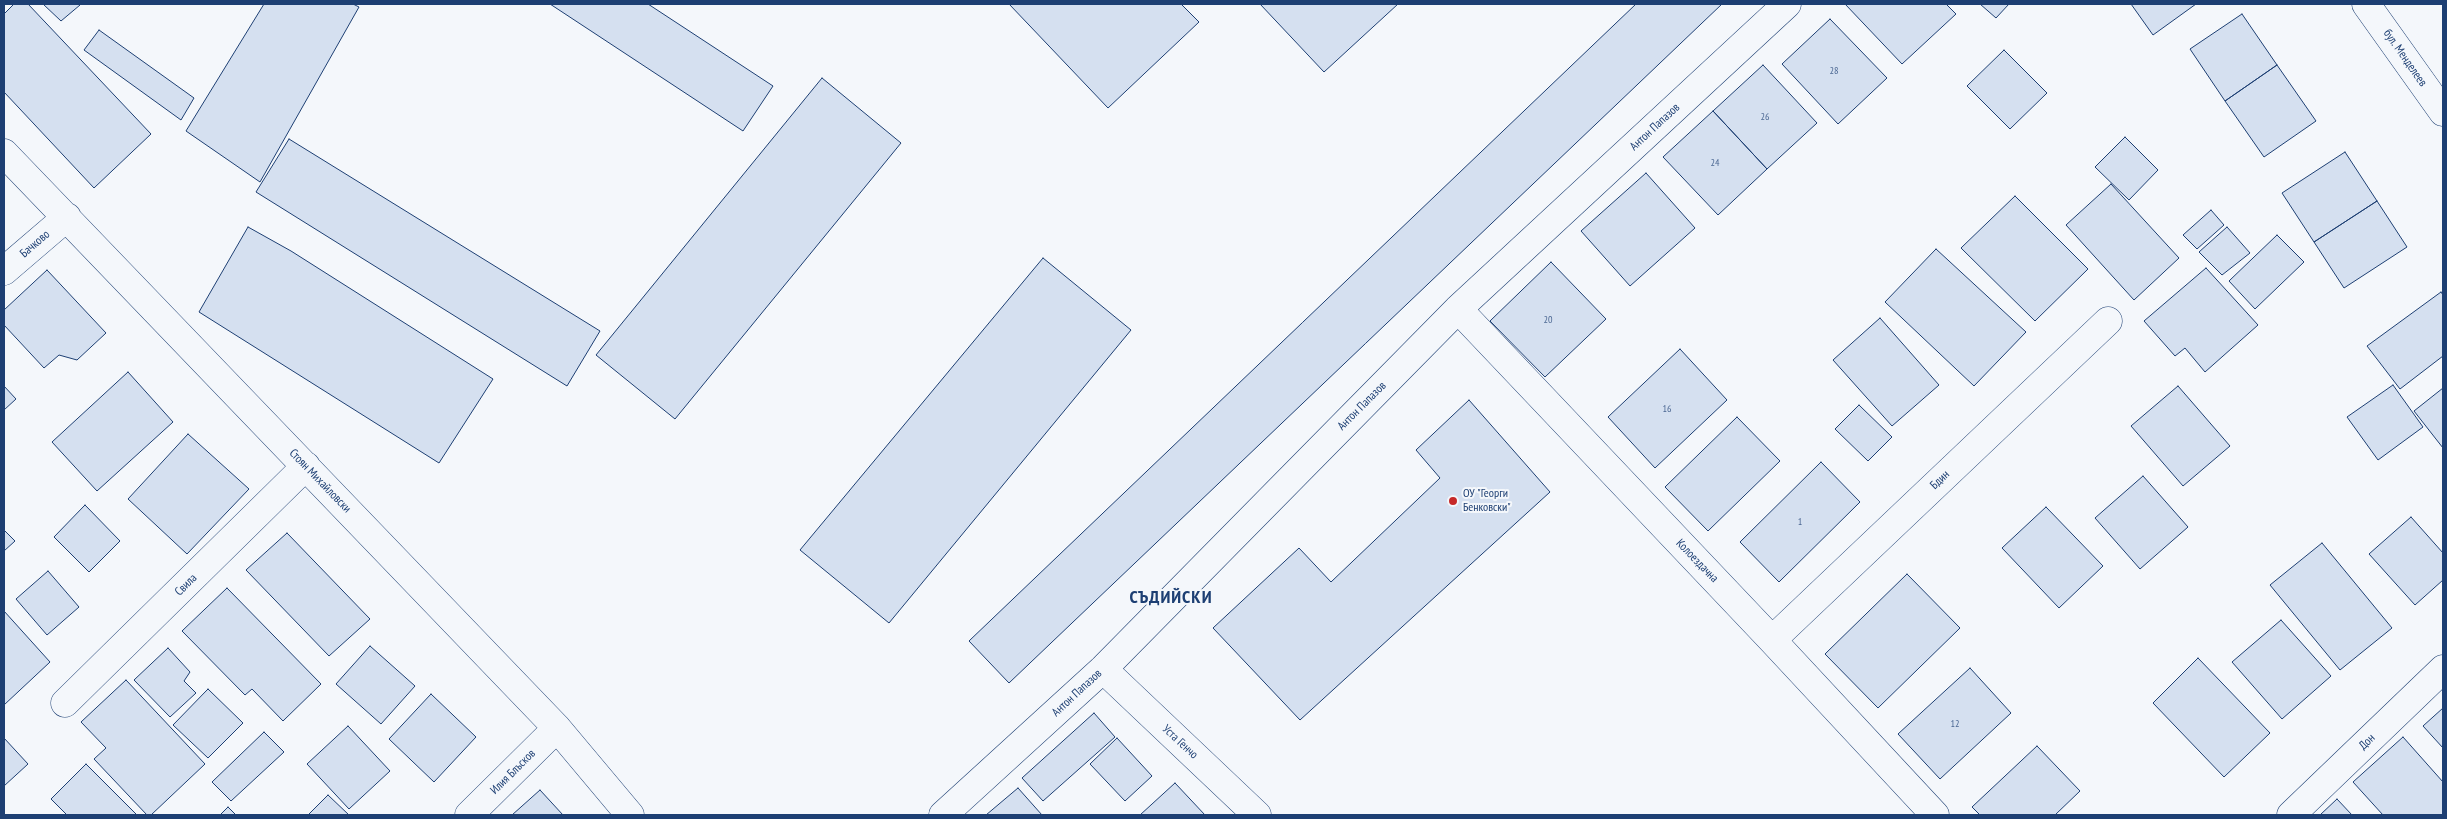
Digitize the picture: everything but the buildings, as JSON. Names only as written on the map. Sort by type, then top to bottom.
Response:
[{"type":"street","name":"Антон Папазов","points":[[944,815],[1103,669],[1458,310],[1788,4]]},
{"type":"street","name":"бул. Менделеев","points":[[2366,4],[2443,112]]},
{"type":"street","name":"Стоян Михайловски","points":[[4,153],[557,728],[630,815]]},
{"type":"street","name":"Бачково","points":[[4,271],[67,217]]},
{"type":"street","name":"Колоездачна","points":[[1458,310],[1772,640],[1935,815]]},
{"type":"street","name":"Бдин","points":[[1772,640],[2108,321]]},
{"type":"street","name":"Свила","points":[[65,703],[306,466]]},
{"type":"street","name":"Уста Генчо","points":[[1103,669],[1258,815]]},
{"type":"street","name":"Дон","points":[[2291,815],[2443,669]]},
{"type":"street","name":"Илия Блъсков","points":[[469,815],[557,728]]},
{"type":"place","name":"ОУ \"Георги Бенковски\"","points":[[1453,501]]},
{"type":"district","name":"СЪДИЙСКИ","points":[[1171,598]]}]
